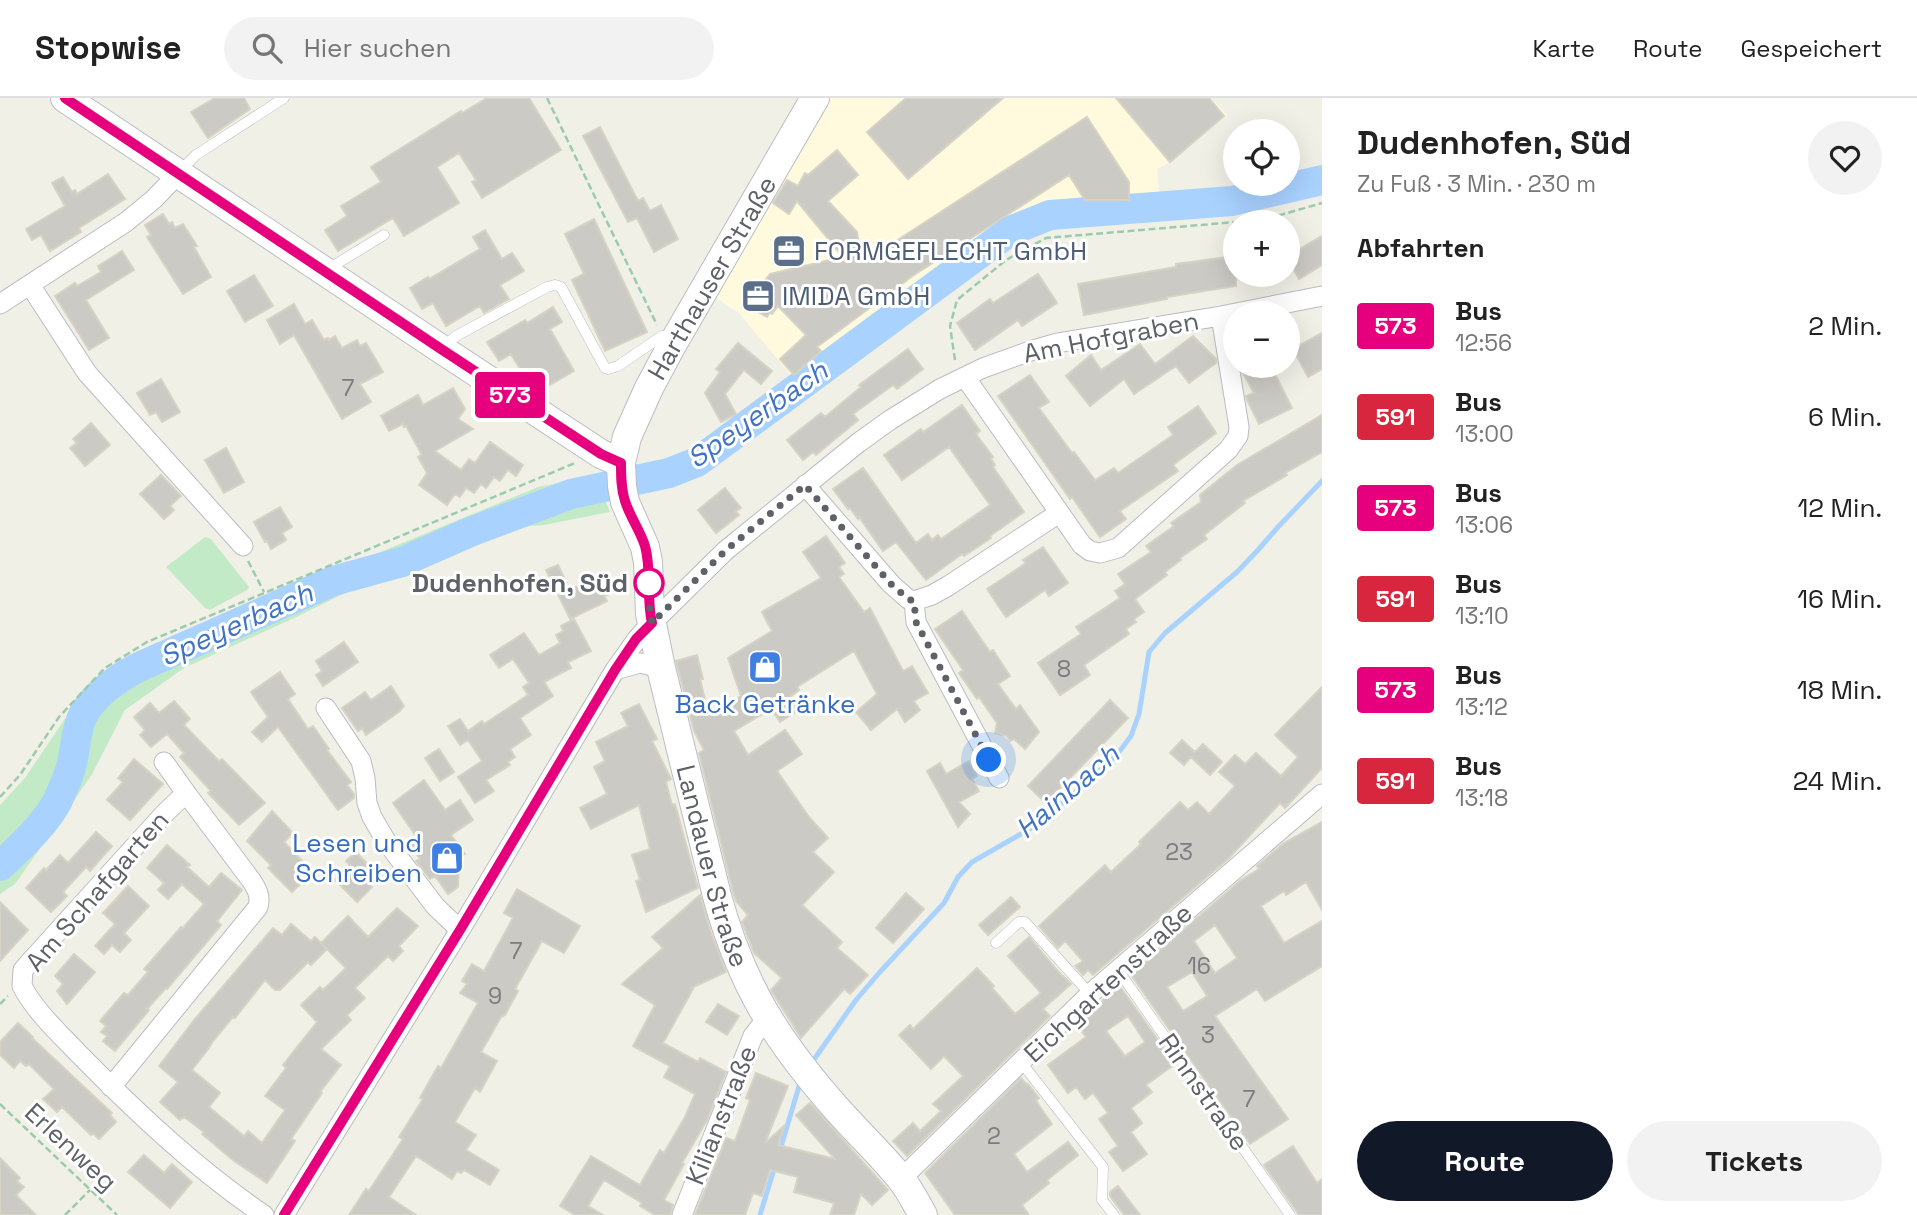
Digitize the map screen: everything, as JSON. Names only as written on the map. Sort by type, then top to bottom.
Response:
[{"type":"main road","points":[[65,98],[614,463]]},
{"type":"main road","name":"Harthauser Straße","points":[[614,463],[660,367],[815,98]]},
{"type":"main road","name":"Landauer Straße","points":[[614,463],[625,502],[645,547],[649,602],[661,668],[726,930],[740,966],[783,1043],[820,1089],[901,1179],[923,1215]]},
{"type":"street","points":[[0,304],[141,211],[179,173]]},
{"type":"street","points":[[30,285],[87,373],[243,546]]},
{"type":"street","name":"Am Hofgraben","points":[[284,1215],[460,930],[615,670],[636,639],[725,551],[890,420],[940,389],[1002,360],[1057,343],[1322,296]]},
{"type":"street","points":[[965,377],[1082,545],[1090,551],[1110,552],[1130,539],[1234,444],[1238,436],[1221,316]]},
{"type":"street","points":[[805,485],[891,584],[914,601],[948,586],[1059,513]]},
{"type":"street","points":[[914,601],[916,622],[999,778]]},
{"type":"street","points":[[615,670],[640,663],[661,668]]},
{"type":"street","points":[[326,708],[361,761],[367,803],[379,829],[435,906],[460,930]]},
{"type":"street","name":"Am Schafgarten","points":[[111,1087],[258,907],[260,901],[251,880],[164,762]]},
{"type":"street","name":"Am Schafgarten","points":[[186,793],[23,970],[22,986],[37,1009],[111,1087],[205,1170],[264,1215]]},
{"type":"street","name":"Eichgartenstraße","points":[[901,1179],[1090,995],[1322,794]]},
{"type":"street","name":"Kilianstraße","points":[[682,1215],[753,1037],[767,1018]]},
{"type":"lane","points":[[179,173],[196,155],[284,98]]},
{"type":"lane","points":[[325,271],[384,234]]},
{"type":"lane","points":[[441,349],[456,336],[555,285],[561,287],[605,368],[618,366],[663,336]]},
{"type":"lane","points":[[996,943],[1019,922],[1025,922],[1090,995]]},
{"type":"lane","name":"Rinnstraße","points":[[1118,970],[1290,1215]]},
{"type":"lane","points":[[1021,1062],[1103,1167],[1102,1200],[1114,1215]]},
{"type":"path","points":[[547,98],[663,336]]},
{"type":"path","points":[[1298,210],[1322,203]]},
{"type":"path","points":[[965,377],[956,368],[950,326],[957,300],[1006,260],[1046,238],[1223,223]]},
{"type":"path","points":[[0,797],[20,775],[59,717],[105,668],[147,642],[592,456],[614,463]]},
{"type":"path","points":[[243,546],[264,592]]},
{"type":"path","name":"Erlenweg","points":[[0,1104],[117,1215]]},
{"type":"path","points":[[65,1215],[90,1189]]},
{"type":"shaded area","points":[[827,98],[1211,98],[1227,115],[1170,162],[1157,169],[1160,201],[1063,207],[1041,211],[1006,225],[796,381],[739,313],[713,296]]},
{"type":"green space","points":[[597,479],[610,512],[544,525],[505,528],[418,568],[364,584],[184,668],[125,710],[91,776],[15,884],[0,894],[0,805],[25,778],[64,720],[108,674],[155,645],[538,487],[573,480]]},
{"type":"green space","points":[[205,537],[211,539],[249,587],[210,610],[166,567]]},
{"type":"building","points":[[215,98],[244,98],[250,109],[208,138],[191,112]]},
{"type":"building","points":[[487,98],[529,98],[561,150],[482,198],[472,182],[476,180],[459,153],[437,167],[459,203],[404,236],[393,218],[338,251],[325,230],[347,216],[341,206],[381,182],[371,167],[461,111],[462,113]]},
{"type":"building","points":[[906,98],[1003,98],[908,179],[867,132]]},
{"type":"building","points":[[1116,98],[1209,98],[1224,116],[1170,162]]},
{"type":"building","points":[[1087,117],[1129,182],[1129,200],[1085,200],[1069,175],[914,275],[817,347],[821,351],[794,375],[780,359],[806,335],[778,306],[767,317],[746,305],[770,274],[843,257],[797,201],[789,214],[773,203],[787,180],[798,186],[805,173],[808,175],[837,150],[858,175],[828,201],[857,232],[860,251],[893,243]]},
{"type":"building","points":[[600,127],[638,201],[643,198],[650,211],[661,205],[678,239],[654,252],[637,218],[628,222],[583,136]]},
{"type":"building","points":[[108,174],[125,199],[79,228],[81,232],[50,251],[41,235],[32,240],[26,229],[65,206],[52,183],[63,177],[72,192],[75,190],[77,194]]},
{"type":"building","points":[[163,214],[175,228],[183,224],[197,246],[194,247],[211,277],[183,294],[147,237],[151,235],[145,225]]},
{"type":"building","points":[[594,219],[647,332],[605,351],[572,280],[584,274],[565,234]]},
{"type":"building","points":[[485,230],[502,259],[512,253],[524,271],[500,285],[509,299],[484,313],[480,306],[446,326],[433,303],[422,309],[410,288],[480,249],[473,237]]},
{"type":"building","points":[[1322,236],[1322,265],[1300,278],[1300,249]]},
{"type":"building","points":[[122,251],[134,270],[86,300],[109,338],[89,350],[55,296],[75,283],[77,286],[101,272],[98,266]]},
{"type":"building","points":[[1223,258],[1223,287],[1230,287],[1084,315],[1078,284],[1176,267],[1176,264]]},
{"type":"building","points":[[1038,274],[1057,303],[1022,326],[1018,320],[975,350],[957,323],[990,299],[993,303]]},
{"type":"building","points":[[254,275],[273,306],[245,322],[227,291]]},
{"type":"building","points":[[294,304],[305,324],[312,320],[324,340],[335,336],[342,348],[357,340],[360,346],[366,343],[383,372],[360,384],[371,402],[342,419],[294,335],[280,344],[267,320]]},
{"type":"building","points":[[553,307],[562,322],[550,329],[574,371],[541,390],[533,375],[526,379],[511,354],[499,361],[487,342]]},
{"type":"building","points":[[1322,333],[1322,369],[1308,377],[1300,362],[1300,345]]},
{"type":"building","points":[[1193,336],[1216,359],[1216,363],[1189,383],[1176,366],[1134,394],[1124,379],[1090,406],[1066,376],[1091,355],[1101,370],[1140,344],[1155,364]]},
{"type":"building","points":[[738,343],[772,371],[761,384],[744,370],[725,394],[736,414],[721,422],[705,393],[720,372],[716,369]]},
{"type":"building","points":[[908,349],[923,369],[897,389],[893,385],[853,414],[858,420],[816,455],[813,452],[803,460],[787,440],[821,413],[825,417],[861,387],[859,385]]},
{"type":"building","points":[[1030,375],[1049,402],[1039,408],[1095,480],[1114,468],[1118,473],[1173,435],[1168,427],[1198,406],[1216,433],[1173,465],[1178,471],[1120,511],[1126,519],[1100,537],[998,396]]},
{"type":"building","points":[[1246,378],[1277,378],[1292,408],[1259,424],[1246,396],[1254,393]]},
{"type":"building","points":[[161,379],[180,412],[162,422],[156,412],[150,415],[137,393]]},
{"type":"building","points":[[453,388],[465,409],[458,419],[473,429],[435,451],[461,470],[469,459],[475,463],[490,442],[523,465],[516,476],[508,470],[500,481],[494,477],[486,488],[481,484],[474,493],[466,488],[460,497],[455,494],[447,505],[419,485],[427,473],[418,457],[422,455],[406,426],[403,424],[389,431],[381,416],[418,395],[423,405]]},
{"type":"building","points":[[962,405],[980,431],[976,434],[993,457],[993,467],[1024,512],[990,536],[991,538],[964,556],[962,554],[926,580],[896,542],[883,551],[859,517],[858,519],[850,508],[848,509],[833,489],[863,468],[916,543],[928,534],[932,540],[938,535],[941,539],[990,505],[949,447],[902,480],[884,455]]},
{"type":"building","points":[[1322,415],[1322,452],[1243,501],[1245,503],[1204,535],[1207,539],[1180,558],[1181,560],[1165,572],[1167,575],[1135,599],[1144,612],[1126,629],[1129,634],[1084,665],[1090,675],[1060,695],[1038,663],[1081,634],[1076,627],[1120,598],[1115,591],[1125,584],[1118,574],[1151,552],[1146,546],[1174,526],[1171,523],[1201,502],[1200,495],[1237,465]]},
{"type":"building","points":[[91,423],[110,445],[85,466],[70,448],[77,443],[73,439]]},
{"type":"building","points":[[226,448],[244,482],[224,493],[205,460]]},
{"type":"building","points":[[161,475],[181,496],[170,506],[174,510],[164,519],[140,494]]},
{"type":"building","points":[[725,488],[741,508],[736,511],[739,515],[716,533],[698,510]]},
{"type":"building","points":[[280,507],[292,527],[282,533],[286,540],[271,549],[254,522]]},
{"type":"building","points":[[826,536],[845,563],[839,567],[844,574],[839,577],[864,612],[870,608],[903,671],[912,666],[928,693],[914,701],[920,710],[905,722],[897,709],[871,730],[856,712],[877,694],[854,651],[797,687],[799,690],[790,697],[799,710],[780,722],[771,709],[734,731],[748,755],[785,730],[802,754],[777,771],[809,817],[828,838],[813,852],[834,872],[802,905],[842,942],[837,948],[868,975],[850,994],[844,989],[801,1038],[771,990],[782,978],[754,953],[742,922],[748,915],[736,901],[733,892],[699,753],[704,750],[694,731],[676,661],[697,655],[709,716],[741,696],[728,658],[772,631],[762,612],[821,578],[803,552]]},
{"type":"building","points":[[1043,547],[1068,583],[1049,596],[1045,590],[1006,617],[987,589],[1026,563],[1023,560]]},
{"type":"building","points":[[558,565],[570,590],[601,576],[610,594],[604,596],[607,601],[570,619],[546,570]]},
{"type":"building","points":[[962,611],[1010,676],[998,684],[1016,709],[1020,705],[1039,732],[1025,749],[1014,739],[1010,741],[1007,736],[995,733],[997,723],[959,673],[963,670],[935,629]]},
{"type":"building","points":[[574,619],[591,651],[568,662],[571,668],[544,682],[553,696],[520,718],[531,735],[510,749],[515,757],[508,762],[510,765],[486,780],[494,791],[475,803],[458,777],[482,761],[468,740],[460,745],[448,726],[460,719],[468,731],[482,721],[484,724],[528,695],[523,687],[529,683],[513,659],[499,668],[490,655],[524,633],[539,655],[560,643],[556,635],[563,631],[561,626]]},
{"type":"building","points":[[344,642],[358,662],[323,686],[316,675],[322,671],[316,661]]},
{"type":"building","points":[[280,672],[295,694],[288,699],[308,729],[313,726],[351,782],[347,785],[354,798],[338,810],[278,727],[262,742],[252,732],[268,717],[251,692]]},
{"type":"building","points":[[391,686],[404,706],[366,735],[362,728],[358,731],[342,708],[365,692],[371,700]]},
{"type":"building","points":[[1322,687],[1322,768],[1285,808],[1280,803],[1229,858],[1093,975],[1088,970],[1083,975],[1075,966],[1083,961],[1065,941],[1058,948],[1039,926],[1105,865],[1111,872],[1180,802],[1188,810],[1197,802],[1209,814],[1235,786],[1219,772],[1235,755],[1245,764],[1256,753],[1281,776],[1298,757],[1275,735]]},
{"type":"building","points":[[1110,700],[1128,718],[1046,803],[1028,786]]},
{"type":"building","points":[[174,701],[190,719],[184,725],[265,803],[239,825],[208,793],[211,791],[180,757],[184,753],[167,734],[151,747],[140,735],[145,730],[134,717],[150,703],[159,713]]},
{"type":"building","points":[[639,704],[657,739],[652,741],[671,779],[666,782],[672,805],[675,804],[698,888],[646,912],[636,881],[640,880],[632,855],[650,849],[639,805],[591,829],[580,808],[607,794],[594,767],[605,761],[596,742],[628,726],[621,713]]},
{"type":"building","points":[[1182,740],[1195,752],[1203,744],[1222,762],[1210,775],[1191,757],[1184,765],[1170,753]]},
{"type":"building","points":[[439,749],[454,772],[440,781],[425,758]]},
{"type":"building","points":[[134,759],[163,784],[130,820],[107,800],[123,782],[118,778]]},
{"type":"building","points":[[969,761],[977,776],[972,779],[979,791],[959,802],[970,814],[958,827],[927,771],[940,763],[946,774]]},
{"type":"building","points":[[424,780],[445,810],[460,800],[473,820],[451,835],[465,854],[459,858],[458,887],[448,894],[435,876],[430,879],[416,861],[420,859],[410,845],[418,839],[393,803]]},
{"type":"building","points":[[272,811],[293,833],[284,842],[313,872],[292,892],[268,868],[271,865],[247,841]]},
{"type":"building","points":[[1322,822],[1322,910],[1306,882],[1286,895],[1284,891],[1261,906],[1284,943],[1322,921],[1322,966],[1265,1001],[1257,989],[1215,1016],[1288,1119],[1250,1144],[1131,975],[1241,880],[1259,869],[1257,866],[1284,843]],"holes":[[[1215,925],[1237,958],[1215,973],[1194,941]],[[1192,972],[1207,996],[1183,1011],[1167,987]]]},
{"type":"building","points":[[96,832],[112,846],[90,871],[86,867],[63,892],[67,896],[51,912],[26,888],[60,855],[68,863]]},
{"type":"building","points":[[167,845],[190,865],[187,867],[209,887],[221,873],[242,890],[217,921],[221,925],[147,1009],[149,1010],[115,1051],[103,1041],[107,1036],[101,1032],[106,1026],[100,1021],[124,993],[128,995],[148,972],[144,969],[204,904],[182,884],[168,899],[158,890],[164,883],[147,868]]},
{"type":"building","points":[[356,852],[376,873],[366,882],[372,887],[357,902],[335,880],[350,865],[346,861]]},
{"type":"building","points":[[128,886],[149,906],[124,933],[131,940],[120,952],[112,945],[104,954],[95,946],[115,924],[103,913]]},
{"type":"building","points":[[517,889],[580,926],[564,953],[542,941],[515,989],[518,991],[505,1015],[501,1017],[481,1052],[497,1061],[480,1092],[475,1088],[455,1122],[476,1135],[466,1150],[499,1170],[490,1185],[464,1170],[461,1173],[457,1171],[452,1179],[416,1156],[389,1197],[416,1215],[349,1215],[366,1189],[369,1191],[403,1139],[399,1137],[423,1099],[420,1098],[438,1066],[441,1068],[478,1003],[460,993],[467,984],[462,981],[472,964],[484,971],[513,918],[504,913]]},
{"type":"building","points":[[906,893],[924,909],[893,943],[876,928]]},
{"type":"building","points":[[700,895],[726,972],[691,988],[693,989],[663,1043],[698,1062],[700,1058],[726,1072],[707,1120],[664,1200],[673,1205],[670,1215],[655,1215],[640,1206],[642,1203],[604,1180],[588,1206],[603,1215],[575,1215],[560,1206],[591,1156],[640,1185],[660,1150],[664,1153],[695,1094],[664,1077],[670,1066],[633,1046],[655,1005],[622,984],[663,948],[652,937]]},
{"type":"building","points":[[1011,897],[1020,907],[988,935],[979,925]]},
{"type":"building","points":[[0,902],[28,930],[0,961]]},
{"type":"building","points":[[397,908],[418,926],[399,946],[403,951],[393,961],[388,956],[355,988],[365,998],[347,1015],[351,1020],[321,1049],[341,1065],[320,1092],[322,1093],[291,1139],[295,1141],[267,1183],[234,1161],[202,1134],[204,1132],[184,1117],[180,1120],[160,1102],[178,1082],[159,1066],[195,1019],[273,928],[282,935],[291,924],[311,941],[315,937],[321,943],[348,916],[368,937]],"holes":[[[327,949],[346,968],[323,990],[320,987],[301,1005],[317,1022],[283,1065],[286,1068],[265,1096],[285,1110],[262,1143],[248,1131],[244,1136],[209,1107],[220,1093],[192,1070],[265,980],[275,990],[280,990],[308,962],[311,965]]]},
{"type":"building","points":[[1029,937],[1071,984],[1043,1009],[1050,1016],[907,1156],[893,1141],[913,1123],[920,1131],[941,1111],[933,1104],[963,1076],[944,1056],[931,1069],[899,1035],[910,1025],[913,1029],[977,968],[1015,1014],[1041,993],[1008,956]]},
{"type":"building","points":[[74,954],[95,972],[67,1004],[57,991],[63,984],[55,976]]},
{"type":"building","points":[[1119,985],[1175,1064],[1146,1085],[1152,1092],[1131,1108],[1142,1123],[1131,1132],[1147,1154],[1123,1171],[1109,1152],[1118,1146],[1099,1119],[1108,1113],[1093,1093],[1085,1099],[1076,1087],[1068,1093],[1048,1065],[1086,1037],[1077,1025]],"holes":[[[1128,1016],[1145,1042],[1125,1056],[1106,1031]]]},
{"type":"building","points":[[718,1004],[739,1016],[727,1035],[706,1022]]},
{"type":"building","points":[[18,1023],[112,1113],[110,1115],[116,1122],[99,1139],[93,1133],[91,1135],[62,1107],[57,1112],[43,1099],[54,1089],[29,1064],[26,1066],[20,1061],[14,1068],[0,1055],[0,1042]]},
{"type":"building","points":[[756,1073],[788,1086],[765,1143],[785,1125],[778,1145],[835,1159],[796,1115],[810,1103],[888,1190],[872,1205],[861,1194],[854,1215],[830,1215],[834,1203],[794,1192],[798,1177],[770,1170],[762,1196],[753,1193],[745,1215],[695,1215],[726,1138],[735,1141],[750,1100],[746,1098]]},
{"type":"building","points":[[1021,1078],[1039,1098],[1036,1101],[1052,1124],[1014,1154],[1027,1172],[1068,1142],[1078,1155],[1022,1205],[1029,1215],[955,1215],[925,1173]]},
{"type":"building","points":[[1293,1146],[1317,1183],[1322,1179],[1322,1215],[1299,1215],[1264,1165]]},
{"type":"building","points":[[144,1155],[164,1173],[172,1164],[192,1182],[170,1208],[128,1172]]},
{"type":"building","points":[[0,1158],[20,1178],[17,1181],[24,1187],[16,1195],[36,1215],[0,1215]]},
{"type":"building","points":[[1118,1186],[1140,1215],[1124,1215],[1110,1196],[1110,1192]]},
{"type":"waterway","name":"Speyerbach","points":[[0,866],[39,827],[57,802],[71,767],[80,721],[88,707],[108,687],[139,667],[333,581],[402,562],[470,532],[571,494],[669,473],[697,462],[1010,231],[1050,215],[1232,201],[1322,180]]},
{"type":"waterway","name":"Hainbach","points":[[815,1058],[856,1000],[944,903],[958,877],[972,862],[1033,827],[1116,756],[1131,736],[1139,714],[1149,652],[1165,633],[1237,572],[1322,481]]},
{"type":"waterway","name":"Hainbach","points":[[780,1150],[800,1083]]},
{"type":"waterway","name":"Hainbach","points":[[760,1215],[775,1166]]},
{"type":"bus line","name":"573","points":[[65,98],[441,349],[601,454],[621,463],[625,502],[639,530],[648,562],[652,623],[636,639],[615,670],[460,930],[284,1215]]},
{"type":"place","name":"FORMGEFLECHT GmbH","points":[[789,251]]},
{"type":"place","name":"IMIDA GmbH","points":[[758,296]]},
{"type":"place","name":"Dudenhofen, Süd","points":[[649,583]]},
{"type":"place","name":"Back Getränke","points":[[765,667]]},
{"type":"place","name":"Lesen und Schreiben","points":[[447,858]]},
{"type":"route","points":[[649,583],[652,623],[725,551],[805,485],[891,584],[914,601],[916,622],[989,760]]}]
